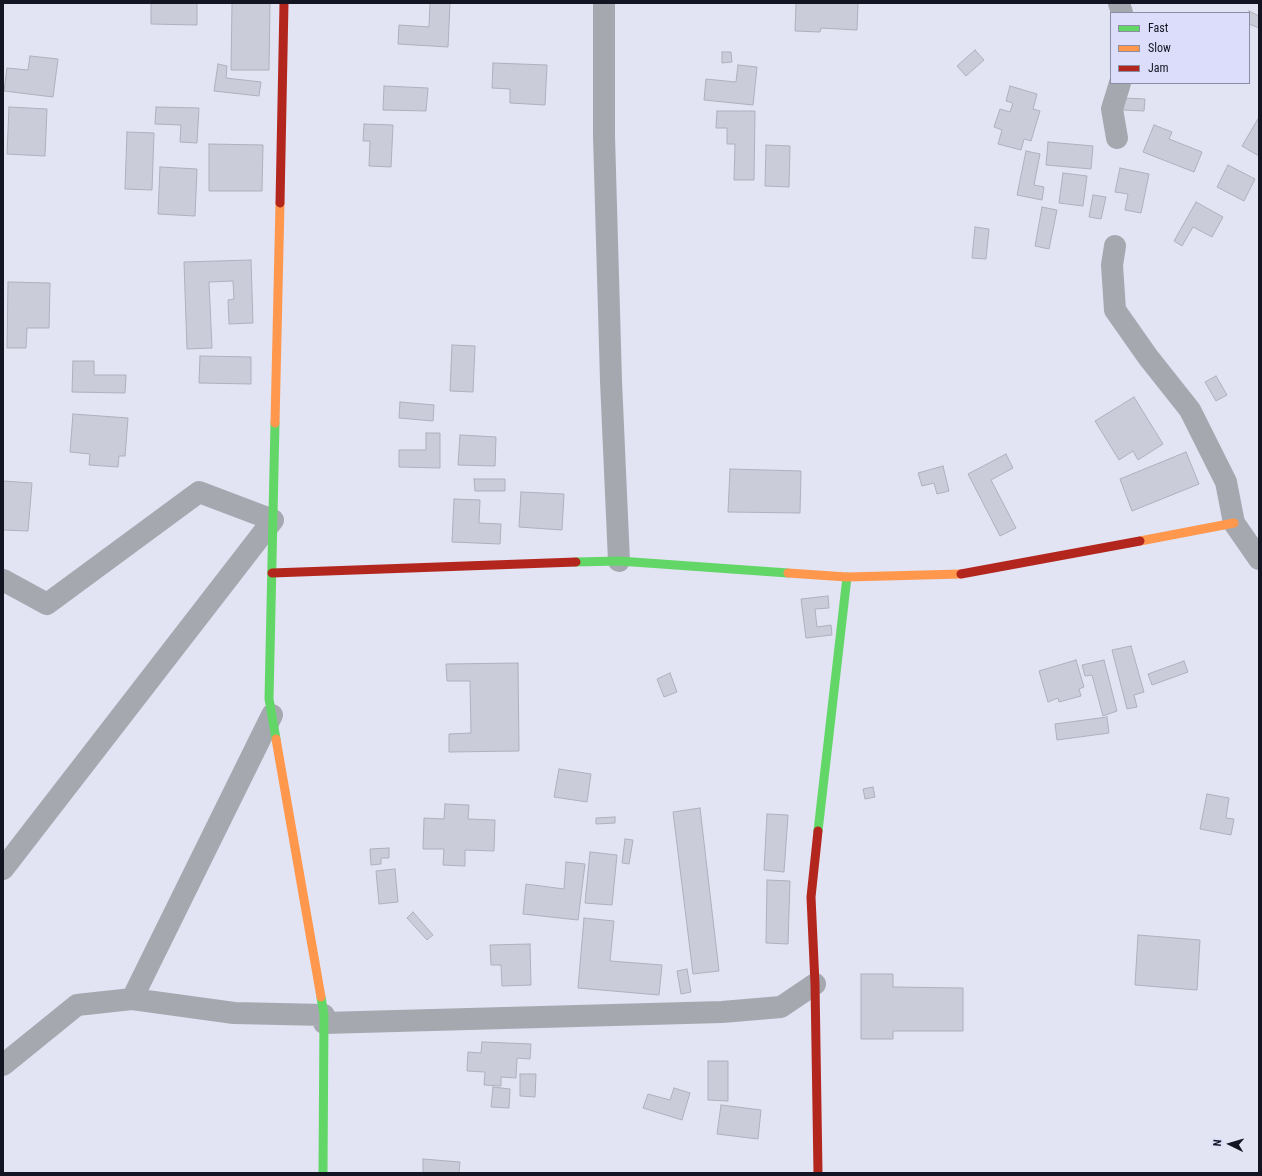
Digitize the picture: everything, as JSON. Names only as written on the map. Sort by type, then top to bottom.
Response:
[{"type":"street","points":[[284,3],[269,699],[324,1019],[323,1173]]},
{"type":"street","points":[[604,3],[604,136],[609,334],[619,561]]},
{"type":"street","points":[[1116,138],[1112,109],[1120,84]]},
{"type":"street","points":[[1114,246],[1112,265],[1115,310],[1148,357],[1190,410],[1226,482],[1234,523],[1259,559]]},
{"type":"street","points":[[3,580],[47,604],[199,492],[273,520]]},
{"type":"street","points":[[3,869],[273,520]]},
{"type":"street","points":[[272,573],[619,561],[847,577],[958,575],[1234,523]]},
{"type":"street","points":[[818,1173],[815,984],[811,897],[847,577]]},
{"type":"street","points":[[132,999],[272,715]]},
{"type":"street","points":[[3,1065],[77,1005],[132,999],[234,1013],[324,1019],[714,1012],[781,1007],[815,984]]},
{"type":"building","points":[[151,3],[197,3],[197,25],[151,24]]},
{"type":"building","points":[[232,3],[270,3],[269,70],[231,70]]},
{"type":"building","points":[[430,3],[450,3],[448,47],[398,44],[399,25],[429,27]]},
{"type":"building","points":[[796,3],[858,3],[857,30],[821,28],[820,32],[795,31]]},
{"type":"building","points":[[1249,12],[1259,16],[1259,28],[1250,24]]},
{"type":"building","points":[[975,50],[984,60],[966,76],[957,66]]},
{"type":"building","points":[[722,52],[731,52],[732,62],[722,63]]},
{"type":"building","points":[[30,56],[58,59],[53,97],[4,91],[7,68],[28,70]]},
{"type":"building","points":[[493,63],[547,65],[545,105],[510,103],[510,89],[492,88]]},
{"type":"building","points":[[218,64],[227,66],[226,78],[261,82],[259,96],[214,91]]},
{"type":"building","points":[[738,65],[757,67],[753,105],[704,100],[706,79],[736,82]]},
{"type":"building","points":[[384,86],[428,88],[426,111],[383,110]]},
{"type":"building","points":[[1010,86],[1037,94],[1033,109],[1040,111],[1031,141],[1024,139],[1021,150],[998,144],[1002,130],[994,127],[1000,109],[1010,112],[1013,103],[1006,101]]},
{"type":"building","points":[[1124,98],[1145,99],[1144,111],[1123,110]]},
{"type":"building","points":[[9,107],[47,109],[45,156],[7,154]]},
{"type":"building","points":[[156,107],[199,108],[197,143],[180,142],[181,125],[155,124]]},
{"type":"building","points":[[717,111],[755,111],[754,180],[734,180],[735,144],[727,144],[727,128],[716,128]]},
{"type":"building","points":[[1259,119],[1259,156],[1242,146]]},
{"type":"building","points":[[364,124],[393,125],[391,167],[369,166],[370,141],[363,141]]},
{"type":"building","points":[[1154,125],[1172,132],[1169,139],[1202,152],[1194,172],[1143,152]]},
{"type":"building","points":[[127,132],[154,133],[152,190],[125,189]]},
{"type":"building","points":[[1048,142],[1093,146],[1091,169],[1046,165]]},
{"type":"building","points":[[209,144],[263,145],[262,191],[209,191]]},
{"type":"building","points":[[766,145],[790,146],[789,187],[765,186]]},
{"type":"building","points":[[1026,151],[1040,154],[1034,185],[1044,187],[1042,200],[1017,195]]},
{"type":"building","points":[[1228,165],[1255,179],[1244,201],[1217,187]]},
{"type":"building","points":[[160,167],[197,169],[195,216],[158,214]]},
{"type":"building","points":[[1120,168],[1149,174],[1141,213],[1125,210],[1128,194],[1115,192]]},
{"type":"building","points":[[1063,173],[1087,176],[1083,206],[1059,203]]},
{"type":"building","points":[[1093,195],[1106,197],[1101,219],[1089,217]]},
{"type":"building","points":[[1196,202],[1223,217],[1212,237],[1193,227],[1182,246],[1174,241]]},
{"type":"building","points":[[1042,207],[1057,210],[1049,249],[1035,246]]},
{"type":"building","points":[[975,227],[989,229],[986,259],[972,258]]},
{"type":"building","points":[[251,260],[253,323],[229,324],[228,300],[234,299],[233,281],[209,282],[212,348],[187,349],[184,262]]},
{"type":"building","points":[[8,282],[50,283],[49,328],[27,328],[26,348],[7,348]]},
{"type":"building","points":[[452,345],[475,346],[473,392],[450,391]]},
{"type":"building","points":[[200,356],[251,357],[251,384],[199,383]]},
{"type":"building","points":[[73,361],[94,361],[94,375],[126,375],[125,393],[72,392]]},
{"type":"building","points":[[1216,376],[1227,395],[1216,401],[1205,382]]},
{"type":"building","points":[[1134,397],[1163,444],[1138,460],[1133,451],[1119,460],[1095,421]]},
{"type":"building","points":[[400,402],[434,405],[433,421],[399,418]]},
{"type":"building","points":[[73,414],[128,418],[125,456],[119,456],[118,467],[89,465],[90,454],[70,452]]},
{"type":"building","points":[[426,433],[440,433],[440,468],[399,467],[399,450],[426,450]]},
{"type":"building","points":[[460,435],[496,437],[495,466],[458,465]]},
{"type":"building","points":[[1186,452],[1199,484],[1132,511],[1120,479]]},
{"type":"building","points":[[1006,454],[1013,468],[991,480],[1016,528],[1000,536],[968,474]]},
{"type":"building","points":[[943,466],[949,491],[937,494],[934,483],[922,486],[918,473]]},
{"type":"building","points":[[730,469],[801,471],[800,513],[728,512]]},
{"type":"building","points":[[474,479],[505,479],[505,491],[475,491]]},
{"type":"building","points":[[3,481],[32,483],[28,531],[3,530]]},
{"type":"building","points":[[521,492],[564,494],[562,530],[519,527]]},
{"type":"building","points":[[454,499],[480,500],[479,523],[501,524],[500,544],[452,542]]},
{"type":"building","points":[[828,596],[829,608],[815,609],[817,627],[831,625],[832,635],[806,638],[801,599]]},
{"type":"building","points":[[1131,646],[1144,692],[1134,695],[1137,707],[1127,709],[1112,650]]},
{"type":"building","points":[[1076,660],[1084,687],[1079,689],[1081,696],[1059,702],[1058,698],[1048,702],[1039,671]]},
{"type":"building","points":[[1104,660],[1117,711],[1103,716],[1092,675],[1085,676],[1082,665]]},
{"type":"building","points":[[1184,661],[1188,672],[1152,685],[1148,674]]},
{"type":"building","points":[[518,663],[519,751],[449,752],[449,734],[471,733],[470,681],[447,681],[446,664]]},
{"type":"building","points":[[670,673],[677,692],[664,697],[657,679]]},
{"type":"building","points":[[1107,717],[1109,733],[1057,740],[1055,724]]},
{"type":"building","points":[[559,769],[591,774],[587,802],[554,797]]},
{"type":"building","points":[[873,787],[875,797],[865,799],[863,789]]},
{"type":"building","points":[[1207,794],[1229,798],[1226,818],[1234,819],[1231,835],[1200,829]]},
{"type":"building","points":[[445,804],[469,805],[468,819],[495,820],[494,851],[465,850],[465,866],[443,865],[444,849],[423,849],[424,818],[444,819]]},
{"type":"building","points":[[700,808],[719,971],[693,974],[673,812]]},
{"type":"building","points":[[767,814],[788,815],[784,872],[764,870]]},
{"type":"building","points":[[615,817],[615,823],[596,824],[596,818]]},
{"type":"building","points":[[625,839],[633,840],[629,864],[622,863]]},
{"type":"building","points":[[389,848],[389,858],[381,858],[381,864],[371,865],[370,849]]},
{"type":"building","points":[[590,852],[617,855],[612,905],[585,903]]},
{"type":"building","points":[[566,862],[585,864],[578,920],[523,914],[526,884],[564,889]]},
{"type":"building","points":[[395,869],[398,902],[379,904],[376,871]]},
{"type":"building","points":[[767,880],[790,881],[788,944],[766,943]]},
{"type":"building","points":[[413,912],[433,935],[427,940],[407,918]]},
{"type":"building","points":[[584,918],[614,921],[610,961],[662,965],[659,995],[578,988]]},
{"type":"building","points":[[1138,935],[1200,940],[1197,990],[1135,985]]},
{"type":"building","points":[[530,944],[531,985],[502,986],[501,965],[491,965],[490,945]]},
{"type":"building","points":[[687,969],[691,992],[681,994],[677,971]]},
{"type":"building","points":[[861,974],[893,974],[893,987],[963,988],[963,1031],[893,1031],[893,1039],[861,1039]]},
{"type":"building","points":[[482,1042],[531,1044],[530,1059],[517,1058],[516,1078],[501,1077],[501,1086],[484,1085],[485,1072],[467,1071],[468,1052],[481,1053]]},
{"type":"building","points":[[708,1061],[728,1061],[728,1101],[708,1100]]},
{"type":"building","points":[[520,1074],[536,1074],[535,1097],[520,1096]]},
{"type":"building","points":[[493,1087],[510,1089],[509,1108],[491,1107]]},
{"type":"building","points":[[674,1088],[690,1093],[682,1120],[643,1108],[648,1094],[670,1100]]},
{"type":"building","points":[[721,1105],[761,1110],[758,1139],[717,1134]]},
{"type":"building","points":[[423,1159],[460,1162],[459,1173],[423,1173]]},
{"type":"traffic: fast","points":[[275,423],[269,699],[276,739]]},
{"type":"traffic: fast","points":[[576,562],[619,561],[788,573]]},
{"type":"traffic: fast","points":[[818,831],[847,577]]},
{"type":"traffic: fast","points":[[321,997],[324,1015],[323,1173]]},
{"type":"traffic: slow","points":[[275,423],[280,203]]},
{"type":"traffic: slow","points":[[1140,541],[1234,523]]},
{"type":"traffic: slow","points":[[788,573],[847,577],[961,574]]},
{"type":"traffic: slow","points":[[276,739],[321,997]]},
{"type":"traffic: jam","points":[[280,203],[284,3]]},
{"type":"traffic: jam","points":[[961,574],[1140,541]]},
{"type":"traffic: jam","points":[[272,573],[576,562]]},
{"type":"traffic: jam","points":[[818,831],[811,897],[815,984],[818,1173]]}]
